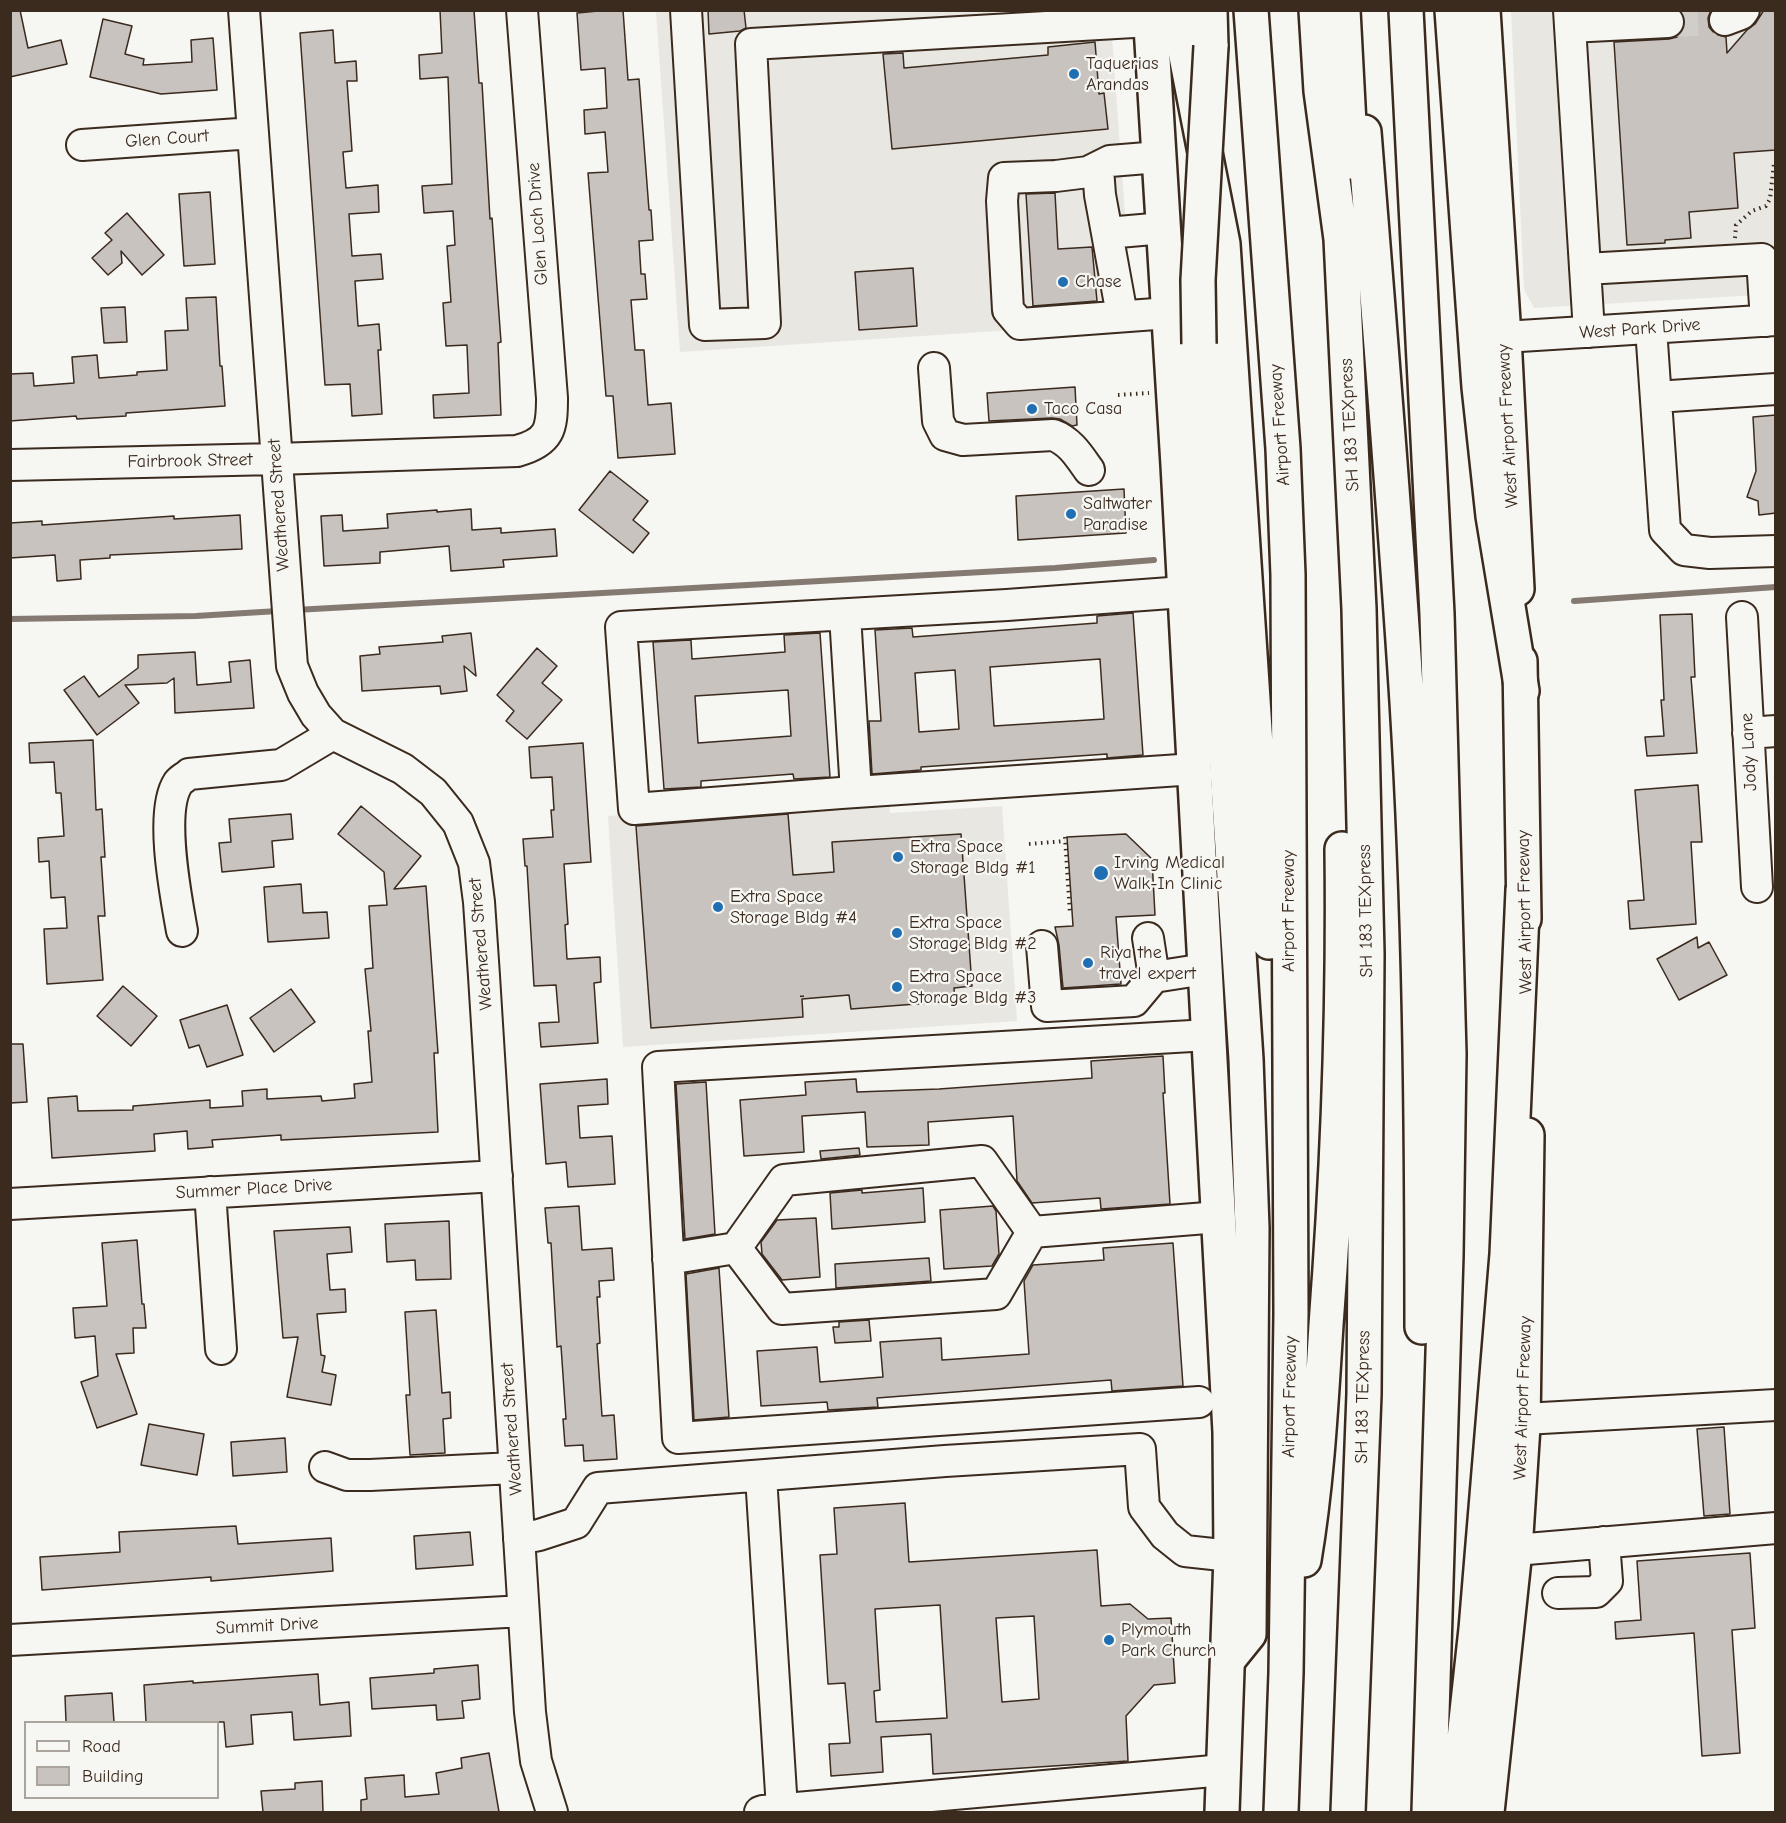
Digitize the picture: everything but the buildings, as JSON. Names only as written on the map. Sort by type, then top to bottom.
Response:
[{"type":"main road","points":[[1210,10],[1211,46],[1198,280],[1199,344],[1246,1059],[1252,1228],[1249,1634],[1228,1659]]},
{"type":"main road","name":"Airport Freeway","points":[[1251,10],[1283,449],[1288,575],[1291,1313],[1286,1673],[1281,1812]]},
{"type":"main road","name":"SH 183 TEXpress","points":[[1316,10],[1322,91],[1341,239],[1359,609],[1367,954],[1364,1394],[1348,1812]]},
{"type":"main road","name":"SH 183 TEXpress","points":[[1343,10],[1380,659],[1384,840],[1386,1055],[1384,1347],[1372,1734],[1367,1812]]},
{"type":"main road","points":[[1354,10],[1407,703],[1417,908],[1422,1086],[1421,1433],[1438,1528]]},
{"type":"main road","points":[[1406,10],[1437,615],[1449,1054],[1446,1255],[1429,1812]]},
{"type":"main road","points":[[1452,10],[1479,387],[1493,516],[1522,690]]},
{"type":"main road","name":"West Airport Freeway","points":[[1483,10],[1504,337],[1522,690],[1527,1062],[1524,1419],[1515,1550],[1487,1812]]},
{"type":"main road","points":[[1159,14],[1223,244],[1274,1026],[1290,1076]]},
{"type":"main road","points":[[1159,14],[1159,157],[1194,769],[1193,807],[1209,1035],[1230,1432],[1231,1556],[1222,1812]]},
{"type":"main road","points":[[1286,1673],[1313,1505],[1332,1254],[1344,967],[1340,614],[1324,243],[1322,91]]},
{"type":"main road","points":[[1456,1812],[1476,1629],[1507,1254],[1523,890]]},
{"type":"street","name":"Weathered Street","points":[[244,10],[292,666],[303,693],[316,715],[333,734],[403,769],[433,792],[458,823],[474,863],[479,902],[514,1467],[536,1761],[552,1812]]},
{"type":"street","name":"Glen Loch Drive","points":[[522,10],[552,398],[552,421],[546,437]]},
{"type":"street","points":[[686,10],[705,325],[765,323],[751,45],[931,22],[1159,14]]},
{"type":"street","points":[[1589,332],[1570,19],[1668,22]]},
{"type":"street","name":"Glen Court","points":[[82,145],[252,133]]},
{"type":"street","points":[[1159,157],[1110,161],[1088,172],[1004,178],[1002,201],[1008,310],[1020,324],[1169,313]]},
{"type":"street","points":[[1098,168],[1100,195],[1122,315]]},
{"type":"street","points":[[1107,233],[1164,228]]},
{"type":"street","points":[[1585,269],[1762,259],[1771,320]]},
{"type":"street","name":"West Park Drive","points":[[1504,337],[1771,320]]},
{"type":"street","points":[[1651,328],[1665,530],[1684,550],[1710,553],[1776,550]]},
{"type":"street","points":[[927,369],[925,438],[931,449],[936,452],[954,455],[1053,449],[1082,460]]},
{"type":"street","points":[[1656,397],[1776,390]]},
{"type":"street","name":"Fairbrook Street","points":[[10,465],[518,451],[532,447],[546,437]]},
{"type":"street","points":[[1184,592],[845,615],[621,627],[634,809],[1194,769]]},
{"type":"street","points":[[845,615],[856,792]]},
{"type":"street","name":"Jody Lane","points":[[1742,617],[1762,732],[1757,887]]},
{"type":"street","points":[[183,931],[176,897],[169,816],[172,797],[179,781],[189,774],[281,765],[333,734]]},
{"type":"street","points":[[1148,938],[1154,977]]},
{"type":"street","points":[[1042,946],[1047,1006],[1134,1001],[1154,977],[1205,969]]},
{"type":"street","points":[[1199,1402],[678,1438],[658,1067],[1209,1035]]},
{"type":"street","points":[[668,1259],[736,1248],[784,1180],[982,1161],[1032,1232]]},
{"type":"street","name":"Summer Place Drive","points":[[10,1204],[497,1176]]},
{"type":"street","points":[[210,1191],[221,1349]]},
{"type":"street","points":[[1032,1232],[1219,1217]]},
{"type":"street","points":[[736,1248],[782,1309],[996,1294],[1032,1232]]},
{"type":"street","points":[[1524,1419],[1776,1404]]},
{"type":"street","points":[[519,1539],[576,1523],[598,1488],[945,1461],[1140,1449],[1144,1507],[1165,1535],[1185,1551],[1231,1556]]},
{"type":"street","points":[[325,1467],[347,1475],[514,1467]]},
{"type":"street","points":[[761,1476],[771,1811],[1224,1770]]},
{"type":"street","points":[[1515,1550],[1776,1528]]},
{"type":"street","points":[[1558,1593],[1596,1592],[1607,1581],[1604,1542]]},
{"type":"street","name":"Summit Drive","points":[[10,1640],[524,1611]]},
{"type":"path","points":[[1735,244],[1736,225],[1752,211],[1766,206],[1770,200],[1774,163],[1776,162]]},
{"type":"path","points":[[1118,395],[1153,392]]},
{"type":"path","points":[[1029,844],[1065,839],[1070,914]]},
{"type":"shaded area","points":[[656,11],[1110,11],[1133,322],[680,352]]},
{"type":"shaded area","points":[[1511,11],[1775,11],[1775,294],[1534,308],[1524,289]]},
{"type":"shaded area","points":[[889,797],[890,813],[1002,806],[1017,1021],[623,1047],[608,816]]},
{"type":"waterway","points":[[295,610],[1055,568],[1154,560]]},
{"type":"waterway","points":[[1574,601],[1776,587]]},
{"type":"waterway","points":[[10,619],[196,616],[278,611]]},
{"type":"tunnel","points":[[1668,22],[1725,20]]},
{"type":"place","name":"Taquerias Arandas","points":[[1074,74]]},
{"type":"place","name":"Chase","points":[[1063,282]]},
{"type":"place","name":"Taco Casa","points":[[1032,409]]},
{"type":"place","name":"Saltwater Paradise","points":[[1071,514]]},
{"type":"place","name":"Extra Space Storage Bldg #1","points":[[898,857]]},
{"type":"place","name":"Irving Medical Walk-In Clinic","points":[[1101,873]]},
{"type":"place","name":"Extra Space Storage Bldg #4","points":[[718,907]]},
{"type":"place","name":"Extra Space Storage Bldg #2","points":[[897,933]]},
{"type":"place","name":"Riya the travel expert","points":[[1088,963]]},
{"type":"place","name":"Extra Space Storage Bldg #3","points":[[897,987]]},
{"type":"place","name":"Plymouth Park Church","points":[[1109,1640]]}]
